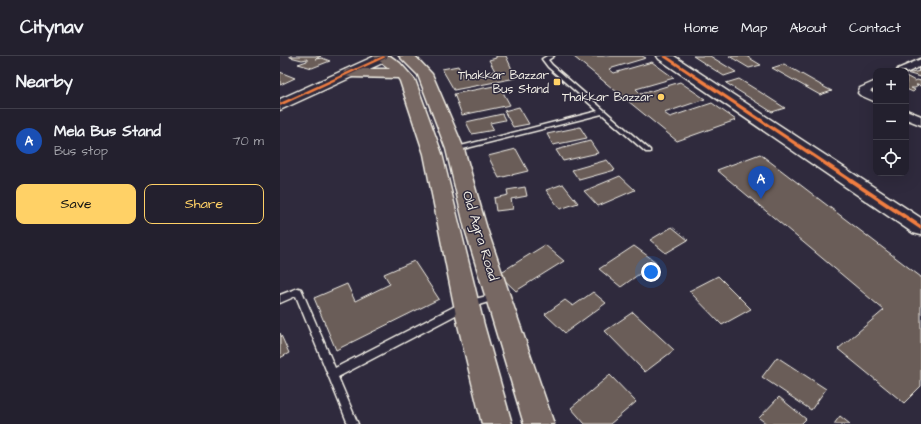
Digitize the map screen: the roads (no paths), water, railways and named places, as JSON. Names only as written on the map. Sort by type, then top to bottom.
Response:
[{"type":"highway","name":"Old Agra Road","points":[[379,56],[404,65],[414,62],[428,65],[455,149],[476,229],[539,424]]},
{"type":"highway","points":[[350,65],[404,65]]},
{"type":"highway","name":"Old Agra Road","points":[[404,65],[407,80],[433,154],[466,305],[497,424]]},
{"type":"street","points":[[280,95],[350,65],[379,56]]},
{"type":"street","points":[[664,56],[921,228]]},
{"type":"street","points":[[908,68],[921,62]]},
{"type":"street","points":[[280,106],[350,65]]},
{"type":"street","points":[[873,86],[864,90],[864,92],[873,97]]},
{"type":"street","points":[[909,115],[921,121]]},
{"type":"lane","points":[[551,56],[545,59],[550,66],[648,151]]},
{"type":"lane","points":[[455,149],[602,112]]},
{"type":"lane","points":[[280,299],[298,291],[352,424]]},
{"type":"lane","points":[[332,375],[466,305],[498,296]]},
{"type":"place","name":"Thakkar Bazzar Bus Stand","points":[[557,82]]},
{"type":"place","name":"Thakkar Bazzar","points":[[661,97]]},
{"type":"place","name":"Mela Bus Stand","points":[[761,199]]}]
